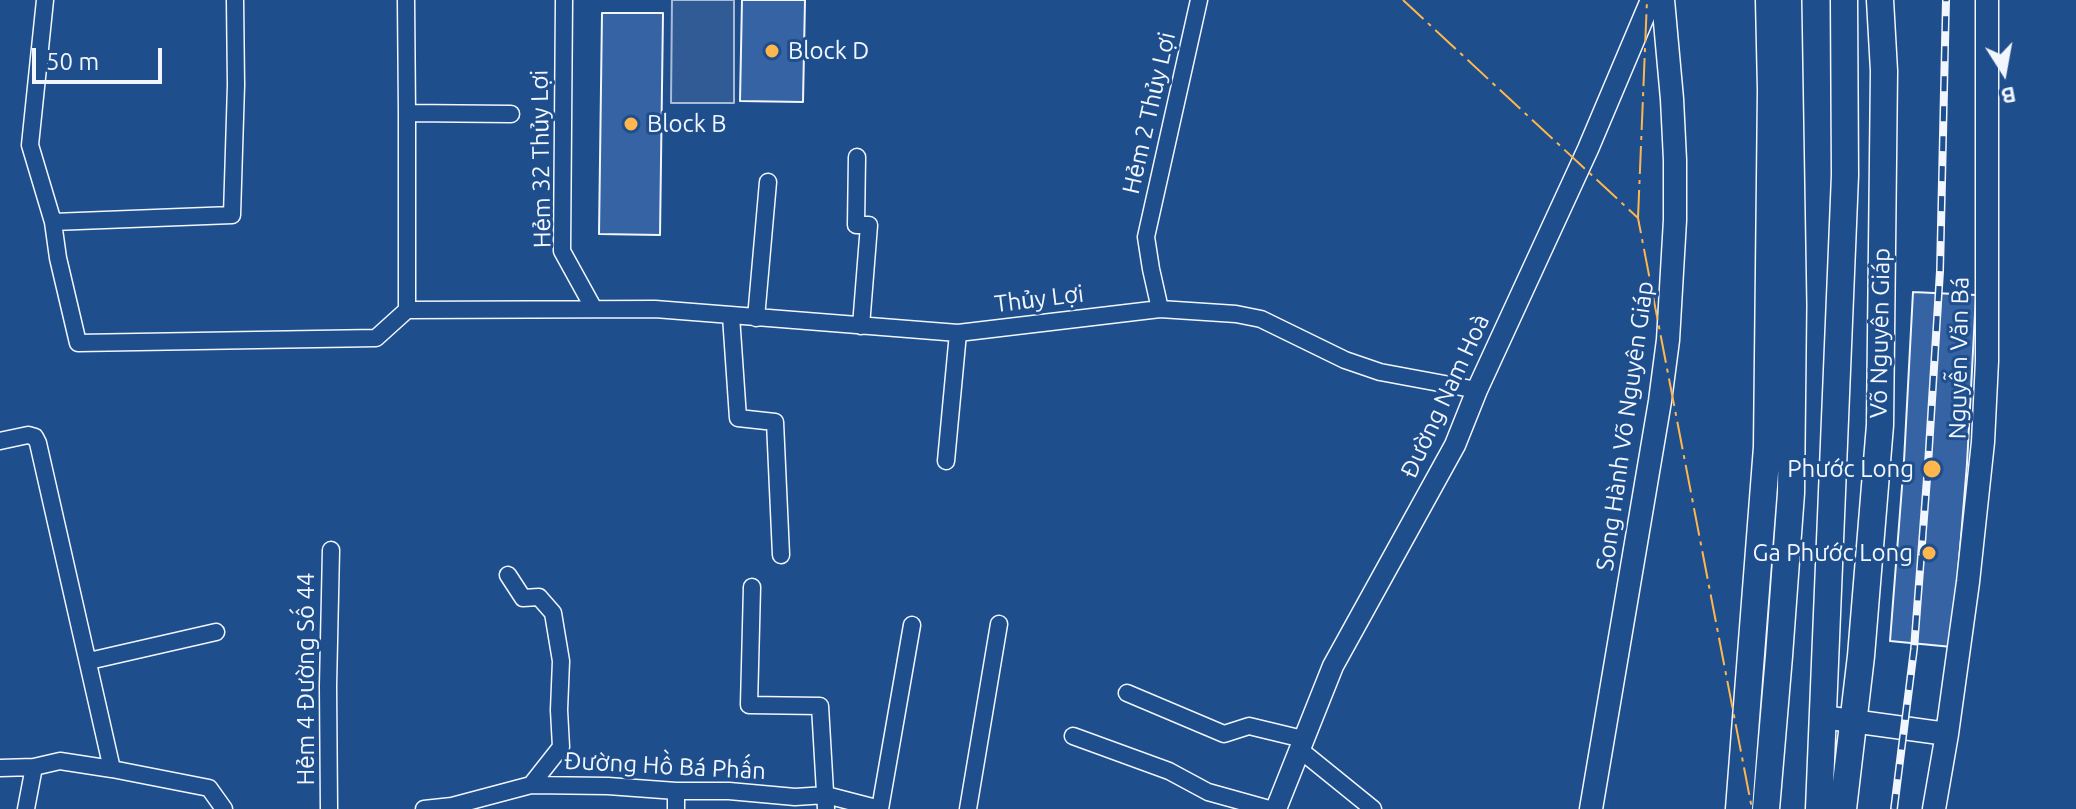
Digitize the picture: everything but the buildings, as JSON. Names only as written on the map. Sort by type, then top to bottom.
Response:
[{"type":"highway","points":[[1739,809],[1767,447],[1771,90],[1769,0]]},
{"type":"highway","points":[[1766,809],[1791,493],[1793,305],[1788,0]]},
{"type":"highway","name":"Võ Nguyên Giáp","points":[[1819,809],[1845,175],[1844,0]]},
{"type":"highway","name":"Võ Nguyên Giáp","points":[[1843,809],[1861,656],[1880,425],[1884,71],[1880,0]]},
{"type":"highway","points":[[1845,175],[1884,71]]},
{"type":"highway","points":[[1823,717],[1861,656]]},
{"type":"main road","name":"Song Hành Võ Nguyên Giáp","points":[[1591,809],[1668,340],[1673,280],[1675,160],[1663,0]]},
{"type":"main road","name":"Nguyễn Văn Bá","points":[[1934,809],[1968,582],[1984,428],[1987,361],[1987,0]]},
{"type":"main road","points":[[1823,717],[1947,734]]},
{"type":"street","points":[[45,0],[30,145],[53,222],[78,343],[376,338],[407,310],[406,0]]},
{"type":"street","points":[[53,222],[232,215],[235,0]]},
{"type":"street","name":"Hẻm 32 Thủy Lợi","points":[[564,0],[562,251],[594,309]]},
{"type":"street","name":"Hẻm 2 Thủy Lợi","points":[[1160,309],[1146,237],[1199,0]]},
{"type":"street","name":"Đường Nam Hoà","points":[[1276,809],[1333,666],[1455,445],[1477,390],[1588,149],[1651,0]]},
{"type":"street","points":[[407,113],[511,114]]},
{"type":"street","points":[[857,157],[856,225],[869,225],[861,326]]},
{"type":"street","points":[[756,318],[768,182]]},
{"type":"street","name":"Thủy Lợi","points":[[407,310],[655,309],[958,333],[1160,309],[1236,314],[1261,319],[1368,368],[1477,390]]},
{"type":"street","points":[[731,316],[738,418],[775,422],[781,555]]},
{"type":"street","points":[[946,461],[958,333]]},
{"type":"street","points":[[0,441],[28,435],[35,437],[38,443],[112,769]]},
{"type":"street","name":"Hẻm 4 Đường Số 44","points":[[329,809],[331,550]]},
{"type":"street","points":[[508,575],[523,598],[539,597],[553,613],[561,661],[561,747],[531,785]]},
{"type":"street","points":[[752,587],[749,705],[820,706],[826,802]]},
{"type":"street","points":[[968,809],[999,624]]},
{"type":"street","points":[[880,809],[912,625]]},
{"type":"street","points":[[89,661],[216,632]]},
{"type":"street","points":[[1127,693],[1224,734],[1249,726],[1301,744],[1373,809]]},
{"type":"street","points":[[1073,736],[1169,771],[1208,792],[1269,809]]},
{"type":"street","points":[[0,768],[34,767],[60,761],[112,769],[209,788],[224,809]]},
{"type":"street","points":[[26,809],[34,767]]},
{"type":"street","name":"Đường Hồ Bá Phấn","points":[[424,809],[452,807],[531,785],[729,791],[880,809]]},
{"type":"street","points":[[676,791],[676,809]]},
{"type":"street","points":[[729,791],[730,809]]},
{"type":"shaded area","points":[[672,0],[734,0],[734,103],[671,103]]},
{"type":"railway","points":[[1894,809],[1914,649],[1928,465],[1940,271],[1946,0]]},
{"type":"power","points":[[1403,0],[1638,218],[1752,809]]},
{"type":"power","points":[[1638,218],[1647,0]]},
{"type":"place","name":"Block D","points":[[772,51]]},
{"type":"place","name":"Block B","points":[[631,124]]},
{"type":"place","name":"Phước Long","points":[[1932,469]]},
{"type":"place","name":"Ga Phước Long","points":[[1929,553]]}]
